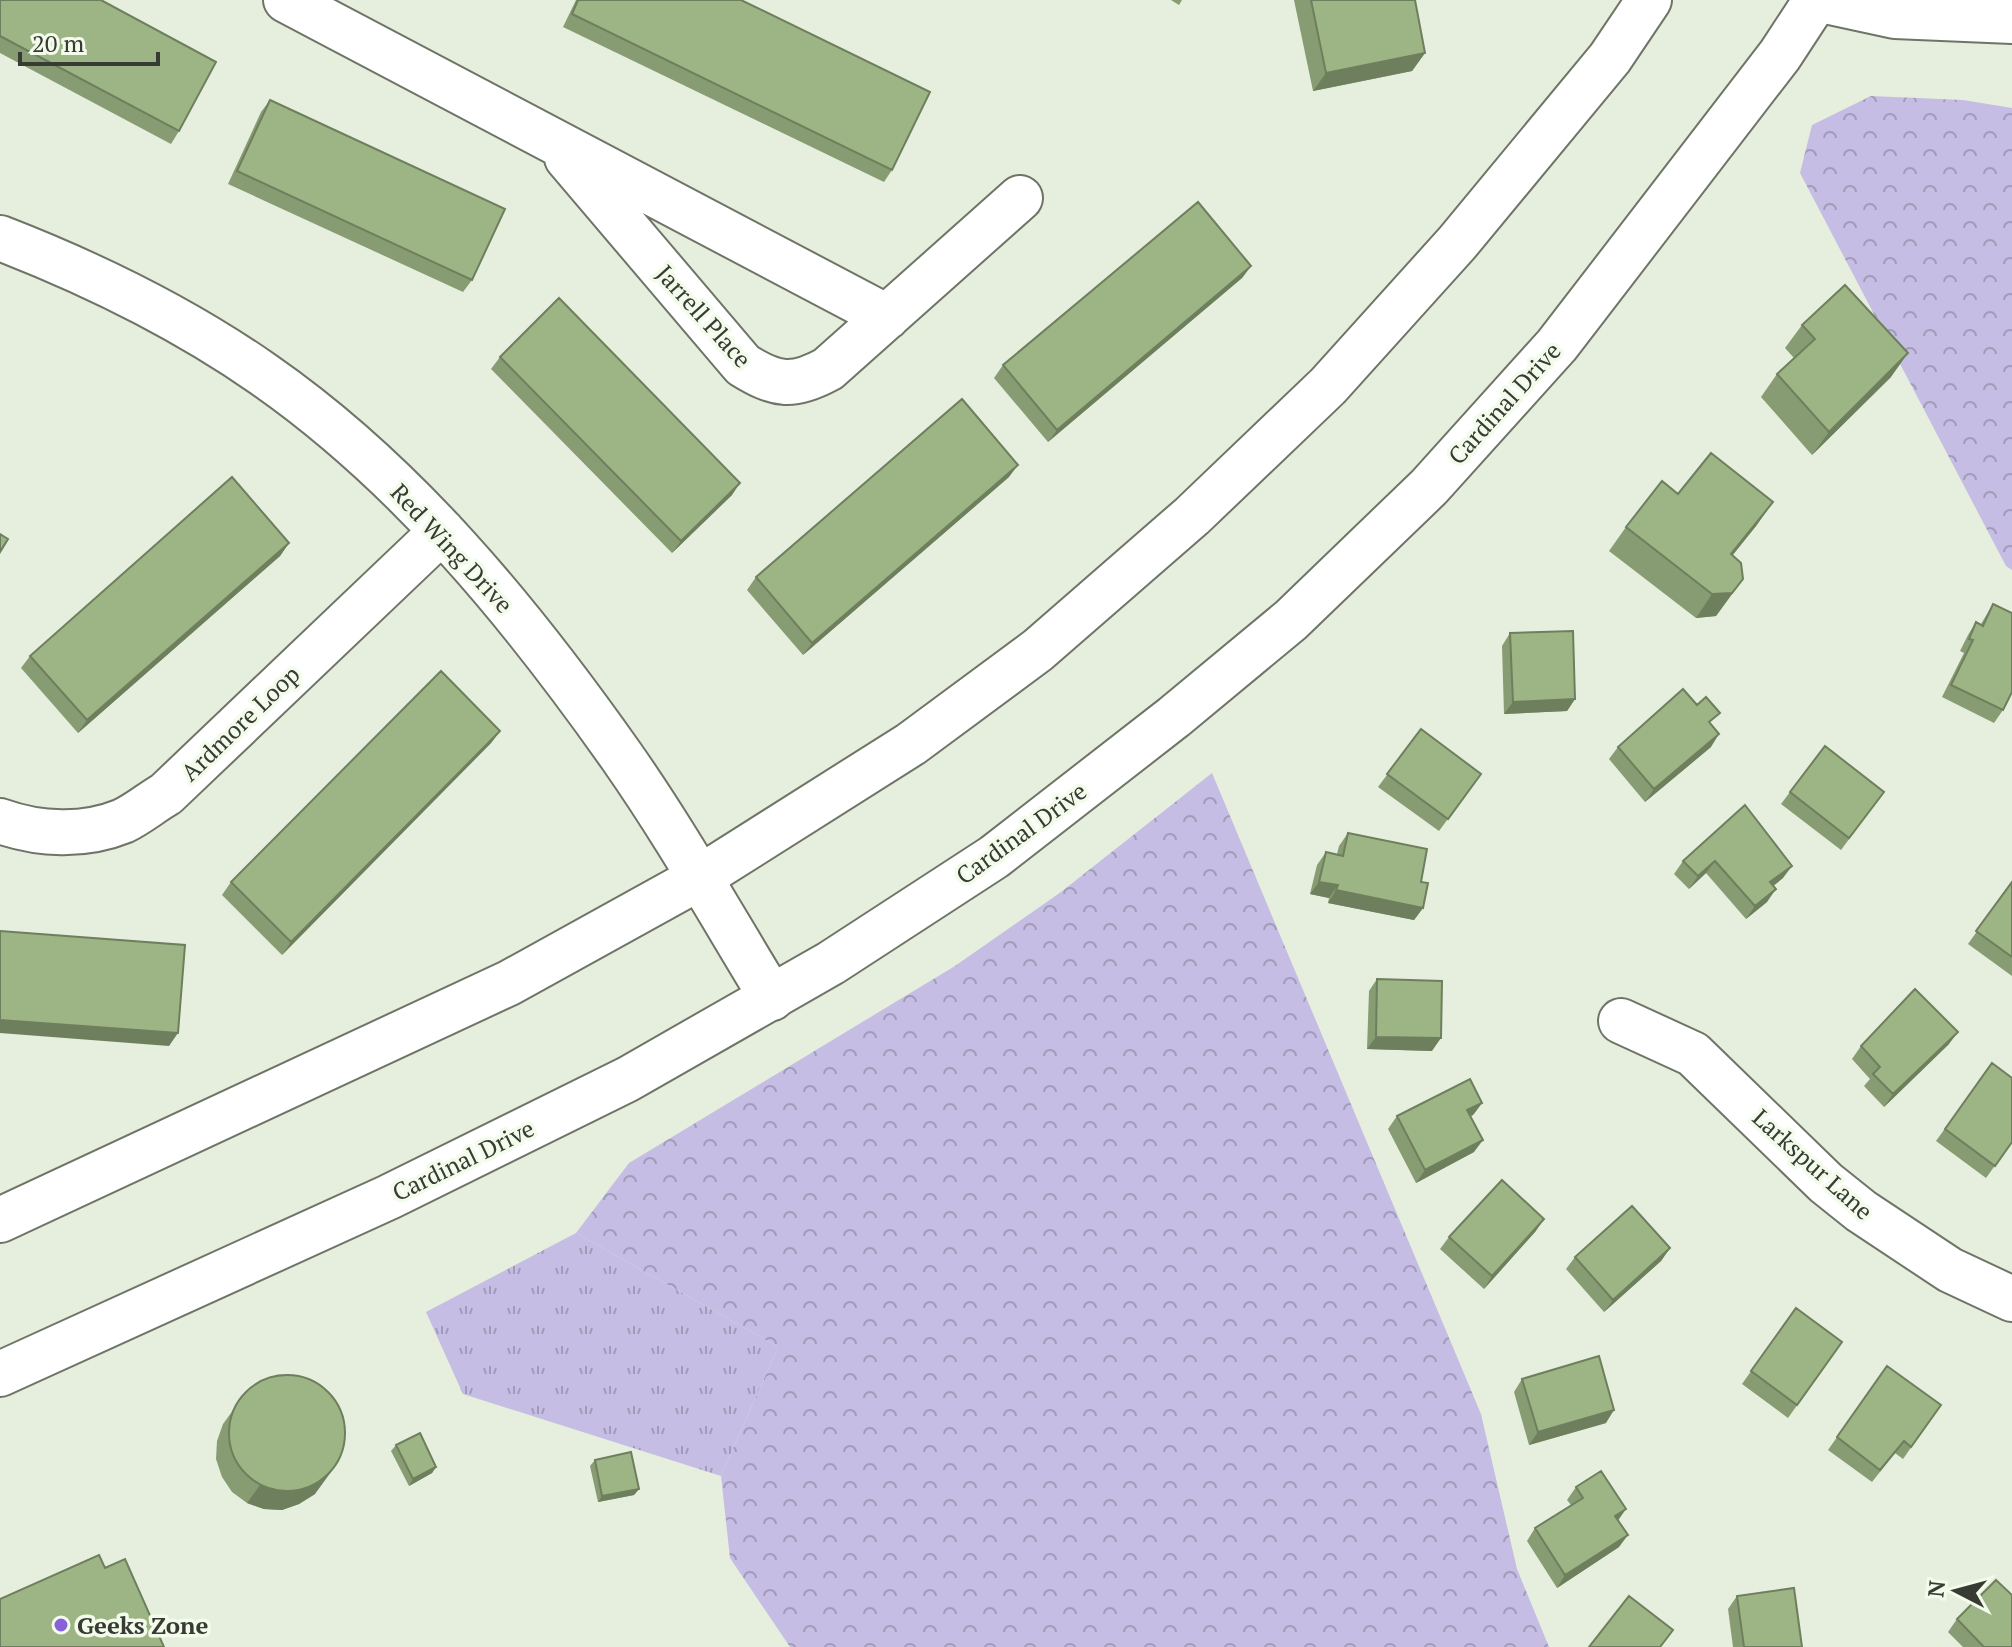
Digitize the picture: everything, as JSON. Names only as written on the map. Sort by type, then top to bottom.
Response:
[{"type":"main road","name":"Jarrell Place","points":[[286,0],[887,317]]},
{"type":"main road","points":[[0,1220],[509,983],[699,878],[911,744],[1038,650],[1192,516],[1328,386],[1457,243],[1610,58],[1649,0]]},
{"type":"main road","points":[[1818,0],[1895,16],[2012,21]]},
{"type":"main road","name":"Cardinal Drive","points":[[0,1374],[403,1190],[628,1079],[831,963],[994,857],[1174,717],[1291,620],[1429,487],[1557,345],[1780,55],[1818,0]]},
{"type":"main road","name":"Jarrell Place","points":[[551,138],[743,365],[765,379],[785,383],[805,381],[828,369],[1020,198]]},
{"type":"main road","name":"Red Wing Drive","points":[[0,238],[73,266],[171,315],[264,374],[351,443],[442,531],[547,654],[623,759],[772,998]]},
{"type":"main road","name":"Ardmore Loop","points":[[0,821],[42,832],[84,831],[123,820],[166,794],[442,531]]},
{"type":"main road","name":"Larkspur Lane","points":[[1621,1021],[1693,1054],[1826,1183],[1861,1211],[1950,1270],[2012,1299]]},
{"type":"green space","points":[[1871,96],[1963,100],[2012,108],[2012,570],[2006,566],[1800,173],[1812,125]]},
{"type":"green space","points":[[1212,773],[1481,1414],[1517,1569],[1549,1647],[790,1647],[730,1558],[721,1476],[778,1347],[576,1233],[629,1163],[955,966],[1061,892]]},
{"type":"green space","points":[[576,1233],[778,1347],[721,1476],[463,1394],[426,1312]]},
{"type":"building","points":[[0,0],[101,0],[216,62],[179,131],[0,36]]},
{"type":"building","points":[[578,0],[741,0],[930,92],[892,170],[572,14]]},
{"type":"building","points":[[1311,0],[1415,0],[1425,53],[1326,73]]},
{"type":"building","points":[[270,100],[505,209],[472,280],[237,171]]},
{"type":"building","points":[[1198,202],[1251,266],[1057,430],[1003,365]]},
{"type":"building","points":[[1845,285],[1908,353],[1829,432],[1777,374],[1815,339],[1802,325]]},
{"type":"building","points":[[559,298],[740,483],[681,541],[500,357]]},
{"type":"building","points":[[962,399],[1018,465],[812,643],[756,577]]},
{"type":"building","points":[[1711,453],[1773,502],[1731,554],[1741,563],[1743,579],[1732,593],[1712,594],[1626,527],[1662,481],[1678,494]]},
{"type":"building","points":[[232,477],[289,543],[87,720],[30,656]]},
{"type":"building","points":[[0,534],[8,539],[0,552]]},
{"type":"building","points":[[1993,604],[2012,613],[2012,692],[2003,710],[1951,685],[1973,640],[1969,639],[1976,622],[1983,626]]},
{"type":"building","points":[[1573,631],[1575,699],[1513,702],[1510,633]]},
{"type":"building","points":[[441,671],[500,731],[291,942],[231,882]]},
{"type":"building","points":[[1683,689],[1697,705],[1706,697],[1720,713],[1709,722],[1719,734],[1654,789],[1618,747]]},
{"type":"building","points":[[1421,729],[1481,774],[1448,819],[1387,774]]},
{"type":"building","points":[[1825,746],[1884,792],[1849,838],[1790,792]]},
{"type":"building","points":[[1745,805],[1792,866],[1770,882],[1776,889],[1755,906],[1715,861],[1698,876],[1683,861]]},
{"type":"building","points":[[1348,833],[1427,849],[1421,882],[1428,883],[1423,908],[1336,890],[1338,885],[1319,882],[1326,852],[1343,856]]},
{"type":"building","points":[[2012,882],[2012,957],[1976,931]]},
{"type":"building","points":[[0,931],[185,945],[178,1033],[0,1020]]},
{"type":"building","points":[[1377,979],[1442,981],[1441,1038],[1376,1037]]},
{"type":"building","points":[[1915,989],[1958,1032],[1893,1094],[1873,1074],[1880,1067],[1861,1046]]},
{"type":"building","points":[[1992,1063],[2012,1078],[2012,1142],[1995,1166],[1945,1129]]},
{"type":"building","points":[[1470,1079],[1482,1103],[1467,1110],[1483,1140],[1425,1170],[1397,1116]]},
{"type":"building","points":[[1502,1180],[1544,1219],[1492,1276],[1449,1237]]},
{"type":"building","points":[[1632,1206],[1670,1248],[1613,1300],[1575,1257]]},
{"type":"building","points":[[1796,1308],[1842,1342],[1797,1405],[1751,1371]]},
{"type":"building","points":[[1599,1356],[1614,1410],[1538,1432],[1522,1379]]},
{"type":"building","points":[[1887,1366],[1941,1405],[1911,1447],[1904,1441],[1880,1470],[1837,1437]]},
{"type":"building","points":[[287,1375],[309,1379],[328,1392],[341,1411],[345,1433],[341,1455],[328,1474],[309,1487],[287,1491],[265,1487],[246,1474],[233,1455],[229,1433],[233,1411],[246,1392],[265,1379]]},
{"type":"building","points":[[420,1433],[436,1467],[413,1479],[396,1445]]},
{"type":"building","points":[[631,1452],[639,1489],[602,1496],[595,1460]]},
{"type":"building","points":[[1601,1471],[1626,1509],[1615,1516],[1628,1535],[1565,1575],[1535,1528],[1583,1498],[1576,1487]]},
{"type":"building","points":[[99,1555],[105,1568],[125,1559],[164,1647],[0,1647],[0,1599]]},
{"type":"building","points":[[1996,1580],[2012,1595],[2012,1647],[1984,1647],[1957,1619]]},
{"type":"building","points":[[1794,1588],[1802,1647],[1744,1647],[1737,1596]]},
{"type":"building","points":[[1629,1596],[1673,1630],[1660,1647],[1589,1647]]},
{"type":"place","name":"Geeks Zone","points":[[61,1625]]}]
